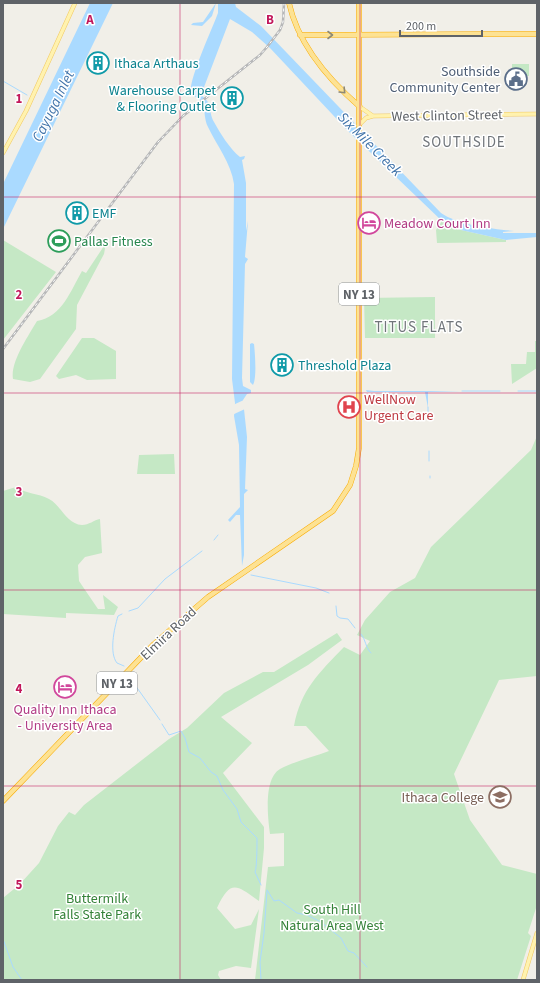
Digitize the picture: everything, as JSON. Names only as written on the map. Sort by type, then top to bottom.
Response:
[{"type":"highway","points":[[289,3],[303,42],[336,84],[360,107]]},
{"type":"highway","name":"NY 13","points":[[360,3],[360,125]]},
{"type":"highway","points":[[300,35],[537,34]]},
{"type":"highway","name":"Elmira Road","points":[[3,801],[179,620],[217,591],[326,517],[341,501],[350,485],[358,461],[360,438],[360,125]]},
{"type":"main road","points":[[3,153],[26,110],[75,3]]},
{"type":"main road","name":"West Clinton Street","points":[[360,107],[373,116],[537,114]]},
{"type":"main road","points":[[360,125],[366,118],[373,116]]},
{"type":"main road","points":[[523,980],[537,933]]},
{"type":"green space","points":[[512,64],[529,64],[529,76],[512,76]]},
{"type":"green space","points":[[442,221],[461,230],[506,240],[506,242],[437,243],[436,230]]},
{"type":"green space","points":[[3,240],[56,272],[3,340]]},
{"type":"green space","points":[[106,243],[104,254],[77,305],[76,329],[40,379],[30,382],[13,379],[14,365],[17,357],[37,321],[53,314],[65,302],[82,271],[86,273]]},
{"type":"green space","points":[[435,297],[435,338],[365,338],[364,298]]},
{"type":"green space","points":[[82,338],[94,338],[116,351],[116,379],[87,380],[76,375],[59,379],[56,376]]},
{"type":"green space","points":[[535,341],[537,341],[537,368],[512,384],[511,364],[526,364],[527,352],[535,352]]},
{"type":"green space","name":"South Hill Natural Area West","points":[[537,436],[537,676],[499,680],[454,774],[470,820],[502,865],[537,874],[537,905],[528,933],[531,936],[517,980],[255,980],[268,867],[284,866],[284,833],[270,834],[268,800],[271,781],[280,769],[329,751],[306,726],[294,726],[297,713],[306,692],[312,682],[344,647],[360,655],[370,641],[357,635],[365,620],[390,592],[415,578],[431,547],[531,450]]},
{"type":"green space","points":[[174,454],[175,474],[137,474],[139,455]]},
{"type":"green space","points":[[16,487],[49,499],[76,524],[85,525],[100,519],[102,553],[85,557],[78,565],[79,581],[98,609],[105,609],[103,595],[118,607],[114,615],[66,613],[66,618],[3,614],[3,491]]},
{"type":"green space","name":"Buttermilk Falls State Park","points":[[337,633],[342,640],[308,665],[221,717],[252,743],[223,773],[264,827],[264,848],[259,901],[240,889],[235,888],[226,892],[217,908],[235,929],[251,925],[259,909],[251,968],[236,966],[219,971],[218,975],[221,980],[3,980],[3,898],[20,884],[39,863],[58,826],[69,812],[75,815],[84,805],[169,739],[187,728],[224,693],[263,672],[274,672]]},
{"type":"water","name":"Cayuga Inlet","points":[[90,3],[113,3],[3,229],[3,184]]},
{"type":"water","points":[[216,3],[212,16],[202,26],[191,25],[193,23],[203,22]]},
{"type":"water","name":"Six Mile Creek","points":[[218,3],[235,3],[236,7],[261,26],[441,213],[457,221],[487,228],[514,231],[503,233],[537,233],[537,237],[506,240],[461,230],[442,221],[348,131],[270,48],[252,32],[230,19],[201,95],[208,102],[212,118],[226,141],[240,157],[245,156],[242,160],[246,183],[246,231],[248,221],[245,257],[248,259],[245,264],[242,378],[243,386],[251,390],[251,393],[247,394],[243,400],[247,437],[245,489],[248,490],[244,494],[244,555],[242,566],[240,515],[236,515],[230,522],[228,520],[240,507],[239,445],[234,416],[235,403],[232,379],[234,184],[227,162],[207,124],[203,102],[191,94],[196,67],[218,13]]},
{"type":"water","points":[[250,344],[254,344],[255,365],[253,385],[250,382]]},
{"type":"water","points":[[366,390],[463,391],[428,392],[428,408],[425,392],[367,392]]},
{"type":"pier","points":[[246,399],[245,409],[232,415],[233,405]]},
{"type":"waterway","points":[[3,81],[27,95]]},
{"type":"waterway","points":[[462,391],[500,391]]},
{"type":"waterway","points":[[518,391],[537,391]]},
{"type":"waterway","points":[[428,407],[428,414]]},
{"type":"waterway","points":[[429,451],[429,461]]},
{"type":"waterway","points":[[214,540],[218,535]]},
{"type":"waterway","points":[[129,611],[138,608],[165,579],[202,551]]},
{"type":"waterway","points":[[251,575],[316,588],[329,593]]},
{"type":"waterway","points":[[336,606],[337,616],[348,619],[355,628]]},
{"type":"waterway","points":[[122,614],[118,616],[116,621],[113,653],[117,663],[124,666]]},
{"type":"waterway","points":[[361,634],[371,653]]},
{"type":"waterway","points":[[130,678],[160,720]]},
{"type":"waterway","points":[[162,724],[169,735],[181,731],[185,738],[189,752],[200,758],[211,772],[217,776],[223,790],[237,809],[241,822],[257,838],[257,861],[255,872],[261,885]]},
{"type":"waterway","points":[[267,890],[274,901],[279,900],[297,913],[307,915],[321,922],[341,938],[348,951],[354,953],[367,967]]},
{"type":"waterway","points":[[261,980],[260,962],[267,891]]},
{"type":"waterway","points":[[3,939],[13,967],[22,980]]},
{"type":"railway","points":[[3,349],[158,142],[183,116],[260,55],[267,47],[280,30],[283,22],[284,3]]},
{"type":"place","name":"Ithaca Arthaus","points":[[98,63]]},
{"type":"place","name":"Southside Community Center","points":[[516,79]]},
{"type":"place","name":"Warehouse Carpet & Flooring Outlet","points":[[232,98]]},
{"type":"place","name":"EMF","points":[[77,213]]},
{"type":"place","name":"Meadow Court Inn","points":[[369,223]]},
{"type":"place","name":"Pallas Fitness","points":[[59,241]]},
{"type":"place","name":"Threshold Plaza","points":[[282,365]]},
{"type":"place","name":"WellNow Urgent Care","points":[[349,407]]},
{"type":"place","name":"Quality Inn Ithaca - University Area","points":[[65,687]]},
{"type":"place","name":"Ithaca College","points":[[500,797]]},
{"type":"district","name":"SOUTHSIDE","points":[[464,142]]},
{"type":"district","name":"TITUS FLATS","points":[[419,327]]}]
